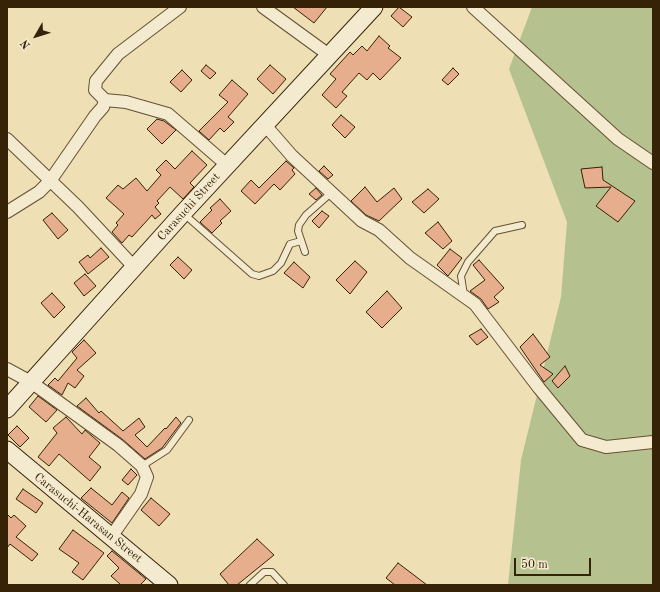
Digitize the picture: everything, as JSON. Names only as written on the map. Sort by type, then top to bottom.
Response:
[{"type":"street","points":[[180,7],[118,54],[96,81],[95,90],[106,100],[126,102],[168,114],[227,165]]},
{"type":"street","points":[[263,7],[330,55]]},
{"type":"street","name":"Carasuchi Street","points":[[7,409],[183,213],[374,7]]},
{"type":"street","points":[[473,7],[618,139],[653,163]]},
{"type":"street","points":[[7,212],[39,192],[50,182],[95,116],[103,107],[106,100]]},
{"type":"street","points":[[265,125],[292,156],[362,222],[379,230],[410,258],[475,304],[539,388],[582,440],[606,447],[653,442]]},
{"type":"street","points":[[7,139],[50,182],[78,207],[134,267]]},
{"type":"street","points":[[7,369],[32,382],[118,445],[142,466],[147,477],[141,494],[111,537]]},
{"type":"street","name":"Carasuchi-Harasan Street","points":[[7,450],[169,585]]},
{"type":"lane","points":[[305,252],[298,232],[301,220],[331,193]]},
{"type":"lane","points":[[183,213],[252,274],[259,276],[273,271],[280,263],[290,244],[301,241]]},
{"type":"lane","points":[[464,296],[461,276],[468,262],[496,231],[522,225]]},
{"type":"lane","points":[[142,466],[167,450],[189,420]]},
{"type":"lane","points":[[250,585],[264,572],[272,572],[284,585]]},
{"type":"green space","points":[[532,7],[653,7],[653,585],[508,585],[521,460],[561,297],[567,222],[509,69]]},
{"type":"building","points":[[293,7],[327,7],[314,23]]},
{"type":"building","points":[[399,7],[412,17],[403,27],[391,16]]},
{"type":"building","points":[[379,36],[390,46],[388,48],[401,58],[380,80],[373,73],[367,80],[359,73],[342,92],[347,96],[336,108],[322,95],[336,79],[330,74],[350,52],[353,55],[362,46],[367,51]]},
{"type":"building","points":[[206,65],[216,73],[210,79],[201,71]]},
{"type":"building","points":[[270,65],[286,79],[273,94],[257,79]]},
{"type":"building","points":[[453,68],[459,74],[448,85],[442,80]]},
{"type":"building","points":[[182,70],[192,80],[181,92],[170,82]]},
{"type":"building","points":[[232,80],[248,94],[228,117],[234,122],[224,132],[220,128],[209,140],[199,131],[228,102],[219,95]]},
{"type":"building","points":[[341,115],[355,127],[345,138],[332,125]]},
{"type":"building","points":[[157,119],[164,121],[176,130],[162,144],[147,129]]},
{"type":"building","points":[[192,151],[207,165],[190,183],[194,187],[183,199],[170,187],[157,201],[159,203],[155,207],[161,214],[155,219],[152,215],[132,237],[129,235],[122,243],[112,232],[118,225],[116,223],[124,214],[106,198],[118,185],[123,189],[136,178],[147,191],[161,175],[156,170],[166,160],[175,169]]},
{"type":"building","points":[[286,161],[294,168],[292,170],[295,174],[280,190],[274,184],[255,204],[241,191],[251,180],[259,188]]},
{"type":"building","points":[[324,166],[333,175],[328,179],[319,171]]},
{"type":"building","points":[[602,167],[603,180],[635,201],[618,222],[596,206],[611,187],[585,188],[581,169]]},
{"type":"building","points":[[365,187],[377,202],[394,188],[402,199],[379,221],[366,215],[351,201]]},
{"type":"building","points":[[316,188],[322,195],[316,200],[309,194]]},
{"type":"building","points":[[428,189],[439,199],[424,213],[412,202]]},
{"type":"building","points":[[220,199],[231,211],[220,221],[222,223],[212,233],[200,222],[212,210],[210,208]]},
{"type":"building","points":[[322,211],[329,216],[319,228],[312,221]]},
{"type":"building","points":[[52,213],[68,230],[58,239],[43,220]]},
{"type":"building","points":[[438,222],[452,241],[443,249],[425,233]]},
{"type":"building","points":[[101,248],[109,257],[88,274],[79,262],[88,255],[90,258]]},
{"type":"building","points":[[450,249],[462,258],[448,276],[437,265]]},
{"type":"building","points":[[178,257],[192,270],[184,279],[170,265]]},
{"type":"building","points":[[479,260],[504,288],[494,297],[499,302],[488,309],[481,299],[470,291],[485,280],[473,265]]},
{"type":"building","points":[[355,261],[367,272],[350,294],[336,280]]},
{"type":"building","points":[[294,262],[310,277],[303,288],[284,273]]},
{"type":"building","points":[[85,274],[96,286],[84,296],[74,283]]},
{"type":"building","points":[[387,291],[402,308],[382,328],[366,312]]},
{"type":"building","points":[[52,293],[65,307],[54,318],[41,303]]},
{"type":"building","points":[[481,329],[488,337],[477,345],[469,336]]},
{"type":"building","points":[[533,334],[550,357],[540,365],[553,374],[544,382],[520,347]]},
{"type":"building","points":[[84,340],[96,353],[77,370],[84,376],[75,388],[68,383],[62,395],[48,385],[55,378],[58,381],[77,358],[72,352]]},
{"type":"building","points":[[565,366],[570,376],[558,388],[552,381]]},
{"type":"building","points":[[38,396],[57,410],[46,422],[29,407]]},
{"type":"building","points":[[86,398],[99,413],[101,411],[123,431],[139,418],[145,427],[135,435],[147,447],[176,417],[181,423],[162,448],[145,459],[122,439],[77,406]]},
{"type":"building","points":[[66,417],[82,434],[85,430],[100,443],[89,457],[101,467],[90,481],[59,454],[49,466],[38,457],[57,433],[53,428]]},
{"type":"building","points":[[17,426],[29,438],[20,447],[8,435]]},
{"type":"building","points":[[131,469],[137,475],[128,485],[122,480]]},
{"type":"building","points":[[91,488],[112,505],[122,492],[129,498],[112,523],[81,498]]},
{"type":"building","points":[[23,489],[43,503],[36,513],[16,499]]},
{"type":"building","points":[[151,498],[170,514],[159,526],[141,510]]},
{"type":"building","points":[[7,514],[11,518],[14,515],[26,526],[16,537],[38,554],[32,561],[10,544],[7,548]]},
{"type":"building","points":[[73,530],[104,553],[83,580],[72,572],[79,563],[59,549]]},
{"type":"building","points":[[257,539],[274,555],[237,585],[229,585],[220,574]]},
{"type":"building","points":[[112,551],[146,579],[140,585],[121,585],[111,576],[119,568],[107,556]]},
{"type":"building","points":[[398,563],[427,585],[395,585],[386,578]]}]
